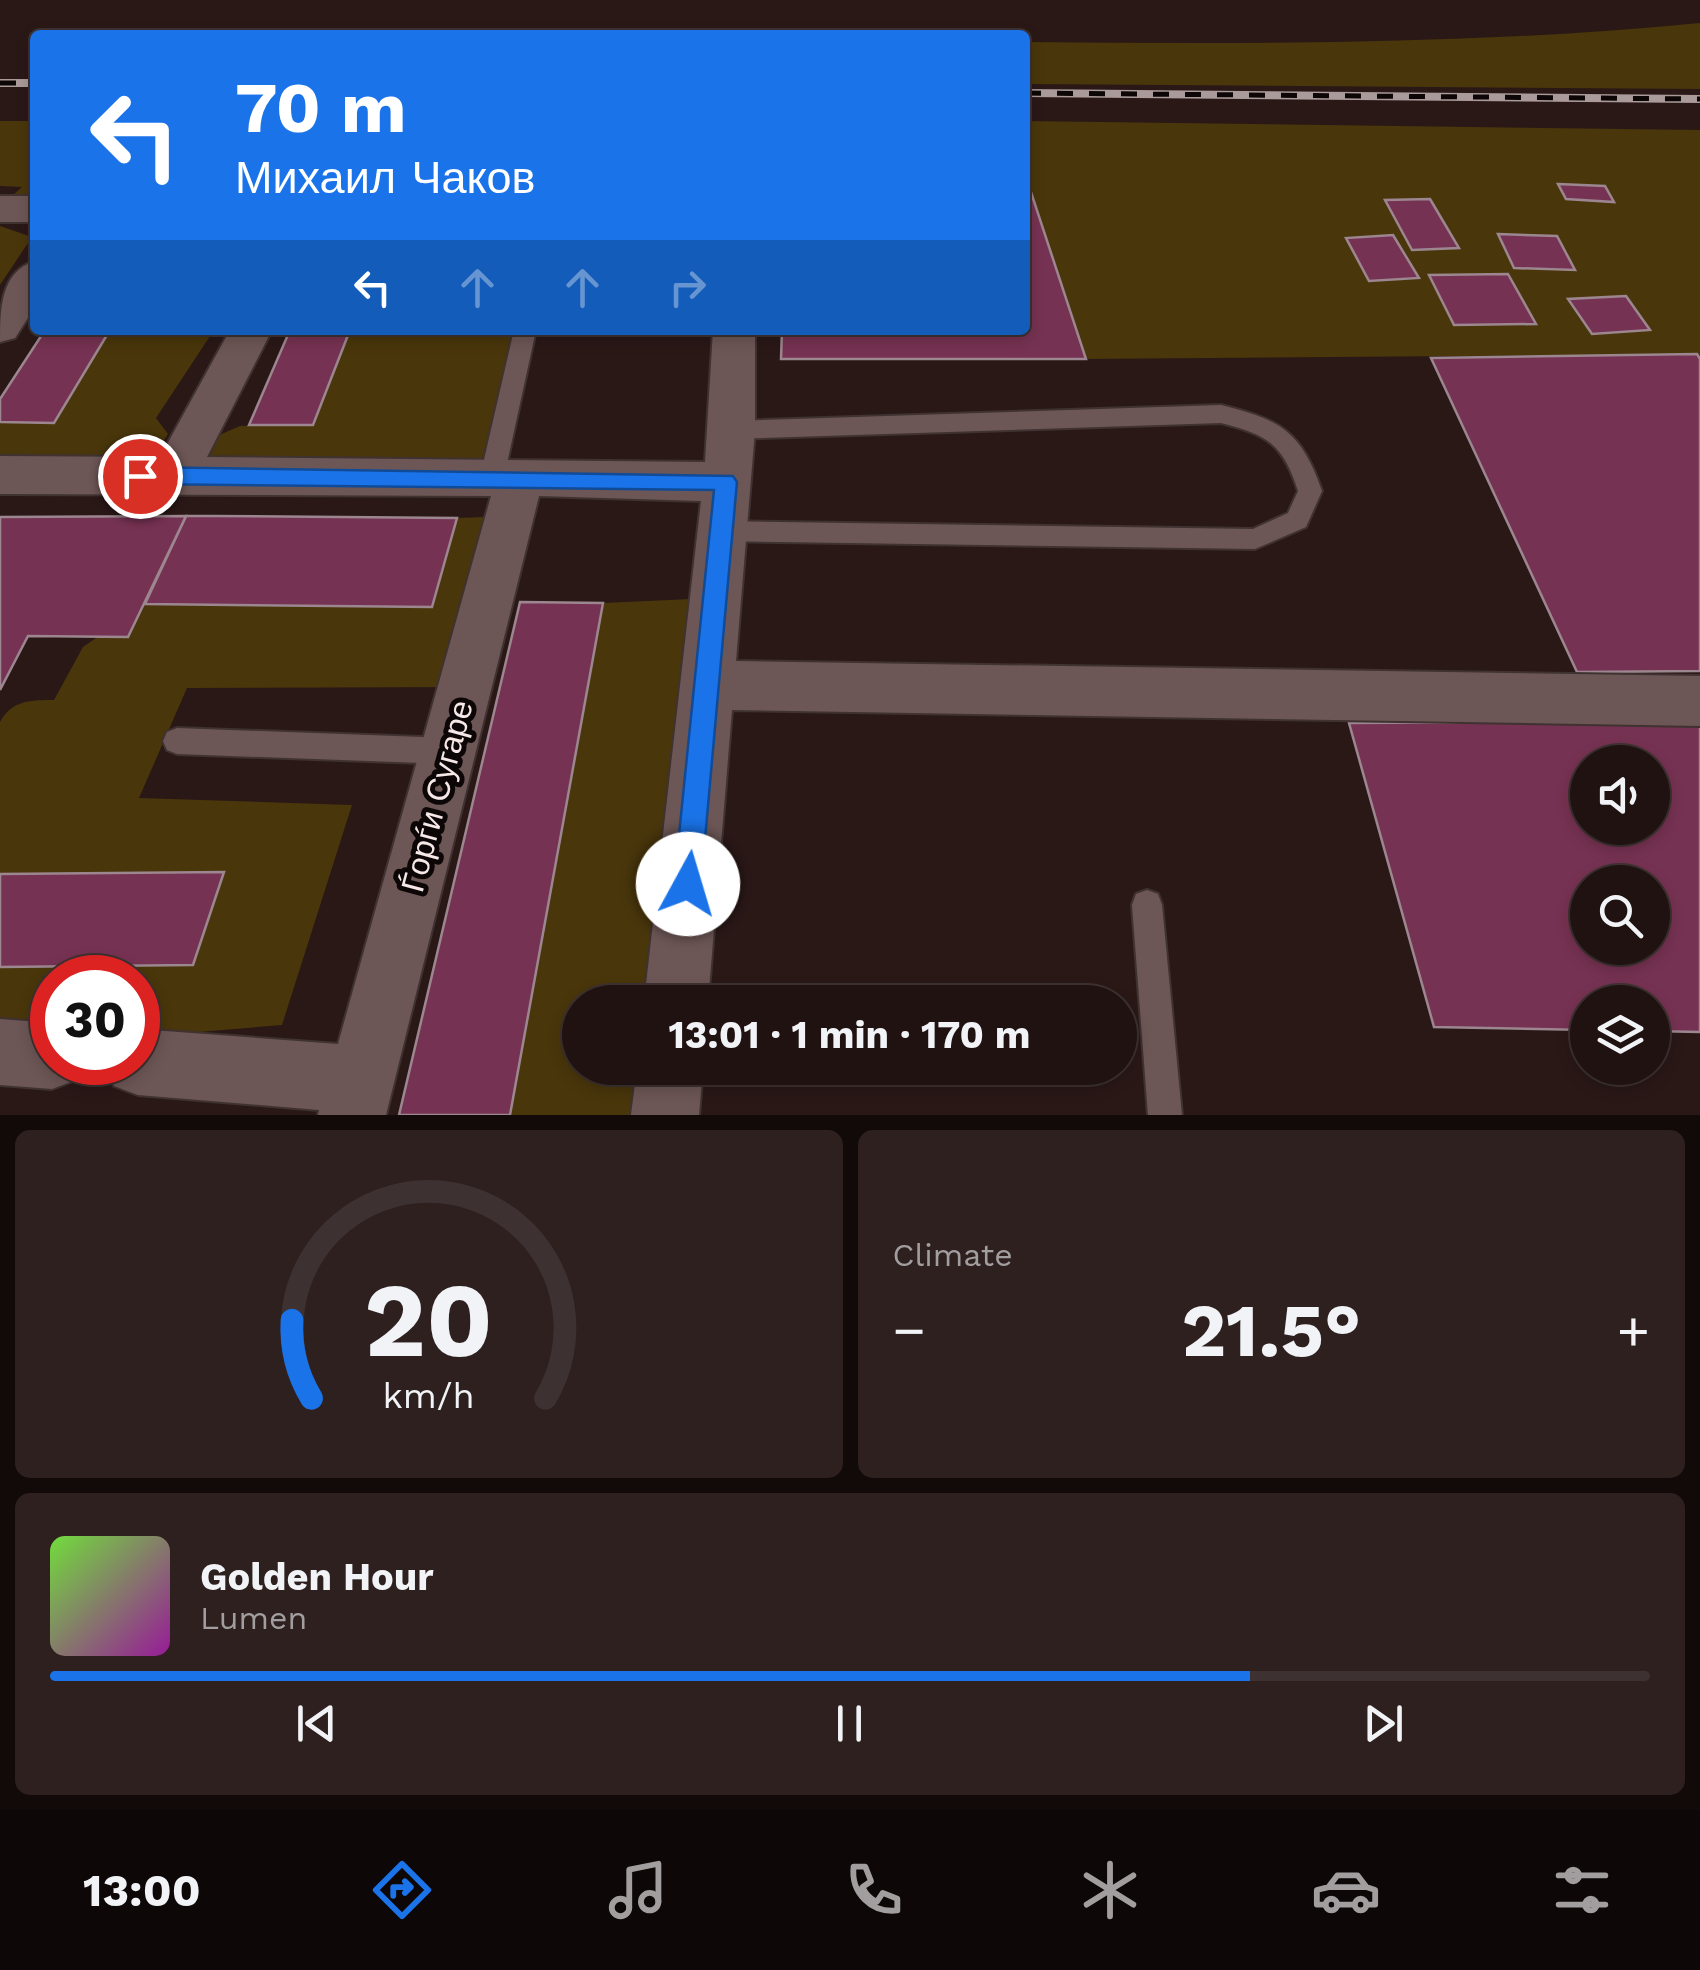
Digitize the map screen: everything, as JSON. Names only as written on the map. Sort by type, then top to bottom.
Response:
[{"type":"street","points":[[0,209],[30,209]]},
{"type":"street","points":[[0,327],[30,282]]},
{"type":"street","points":[[173,476],[249,335]]},
{"type":"street","points":[[678,985],[732,430],[734,335]]},
{"type":"street","points":[[0,475],[506,477],[723,506]]},
{"type":"street","name":"Ѓорѓи Сугаре","points":[[356,1097],[449,751],[506,477]]},
{"type":"street","points":[[707,685],[1700,701]]},
{"type":"street","points":[[0,1052],[30,1054]]},
{"type":"street","points":[[160,1066],[356,1097]]},
{"type":"street","points":[[665,1115],[668,1085]]},
{"type":"lane","points":[[506,477],[524,335]]},
{"type":"lane","points":[[723,506],[1255,539],[1297,520],[1310,492],[1299,455],[1267,425],[1222,414],[732,430]]},
{"type":"lane","points":[[177,741],[449,751]]},
{"type":"lane","points":[[1147,905],[1166,1115]]},
{"type":"shaded area","points":[[1700,23],[1700,89],[1030,84],[1030,42],[1278,43],[1616,30]]},
{"type":"shaded area","points":[[0,121],[30,121],[30,209],[0,207],[22,187],[0,186]]},
{"type":"shaded area","points":[[1030,121],[1700,130],[1700,359],[1696,354],[1086,359],[1030,189]]},
{"type":"shaded area","points":[[0,226],[30,236],[30,240],[0,285]]},
{"type":"shaded area","points":[[107,335],[211,335],[156,418],[168,434],[141,474],[0,474],[0,422],[54,423]]},
{"type":"shaded area","points":[[348,335],[524,335],[491,474],[197,474],[217,436],[240,426],[313,424]]},
{"type":"shaded area","points":[[510,516],[466,687],[187,688],[139,798],[352,805],[282,1025],[160,1035],[160,965],[192,965],[224,873],[0,874],[0,722],[10,709],[23,703],[54,700],[83,647],[145,604],[432,607],[457,518]]},
{"type":"shaded area","points":[[714,598],[678,985],[562,985],[562,1085],[668,1085],[665,1115],[510,1115],[603,603]]},
{"type":"shaded area","points":[[0,967],[30,967],[30,1046],[0,1048]]},
{"type":"building","points":[[1558,184],[1605,186],[1614,202],[1566,199]]},
{"type":"building","points":[[1030,189],[1086,359],[781,359],[782,335],[1030,335]]},
{"type":"building","points":[[1430,199],[1459,248],[1412,250],[1385,200]]},
{"type":"building","points":[[1498,234],[1557,236],[1575,270],[1514,268]]},
{"type":"building","points":[[1393,235],[1419,278],[1369,281],[1346,238]]},
{"type":"building","points":[[1508,274],[1536,324],[1454,325],[1429,275]]},
{"type":"building","points":[[1626,296],[1650,330],[1592,334],[1568,299]]},
{"type":"building","points":[[42,335],[107,335],[54,423],[0,422],[0,399]]},
{"type":"building","points":[[288,335],[348,335],[313,425],[249,425]]},
{"type":"building","points":[[1697,354],[1700,671],[1577,672],[1431,358]]},
{"type":"building","points":[[186,516],[457,518],[432,607],[145,604]]},
{"type":"building","points":[[186,516],[128,637],[28,636],[0,690],[0,517]]},
{"type":"building","points":[[520,602],[603,603],[510,1115],[399,1115]]},
{"type":"building","points":[[1700,721],[1700,1032],[1670,1031],[1670,985],[1570,985],[1570,1030],[1434,1027],[1349,723]]},
{"type":"building","points":[[224,872],[193,965],[160,965],[160,955],[30,955],[30,967],[0,967],[0,874]]},
{"type":"railway","points":[[0,83],[30,83]]},
{"type":"railway","points":[[1030,93],[1700,99]]},
{"type":"route","points":[[140,476],[726,482],[688,884]]}]
